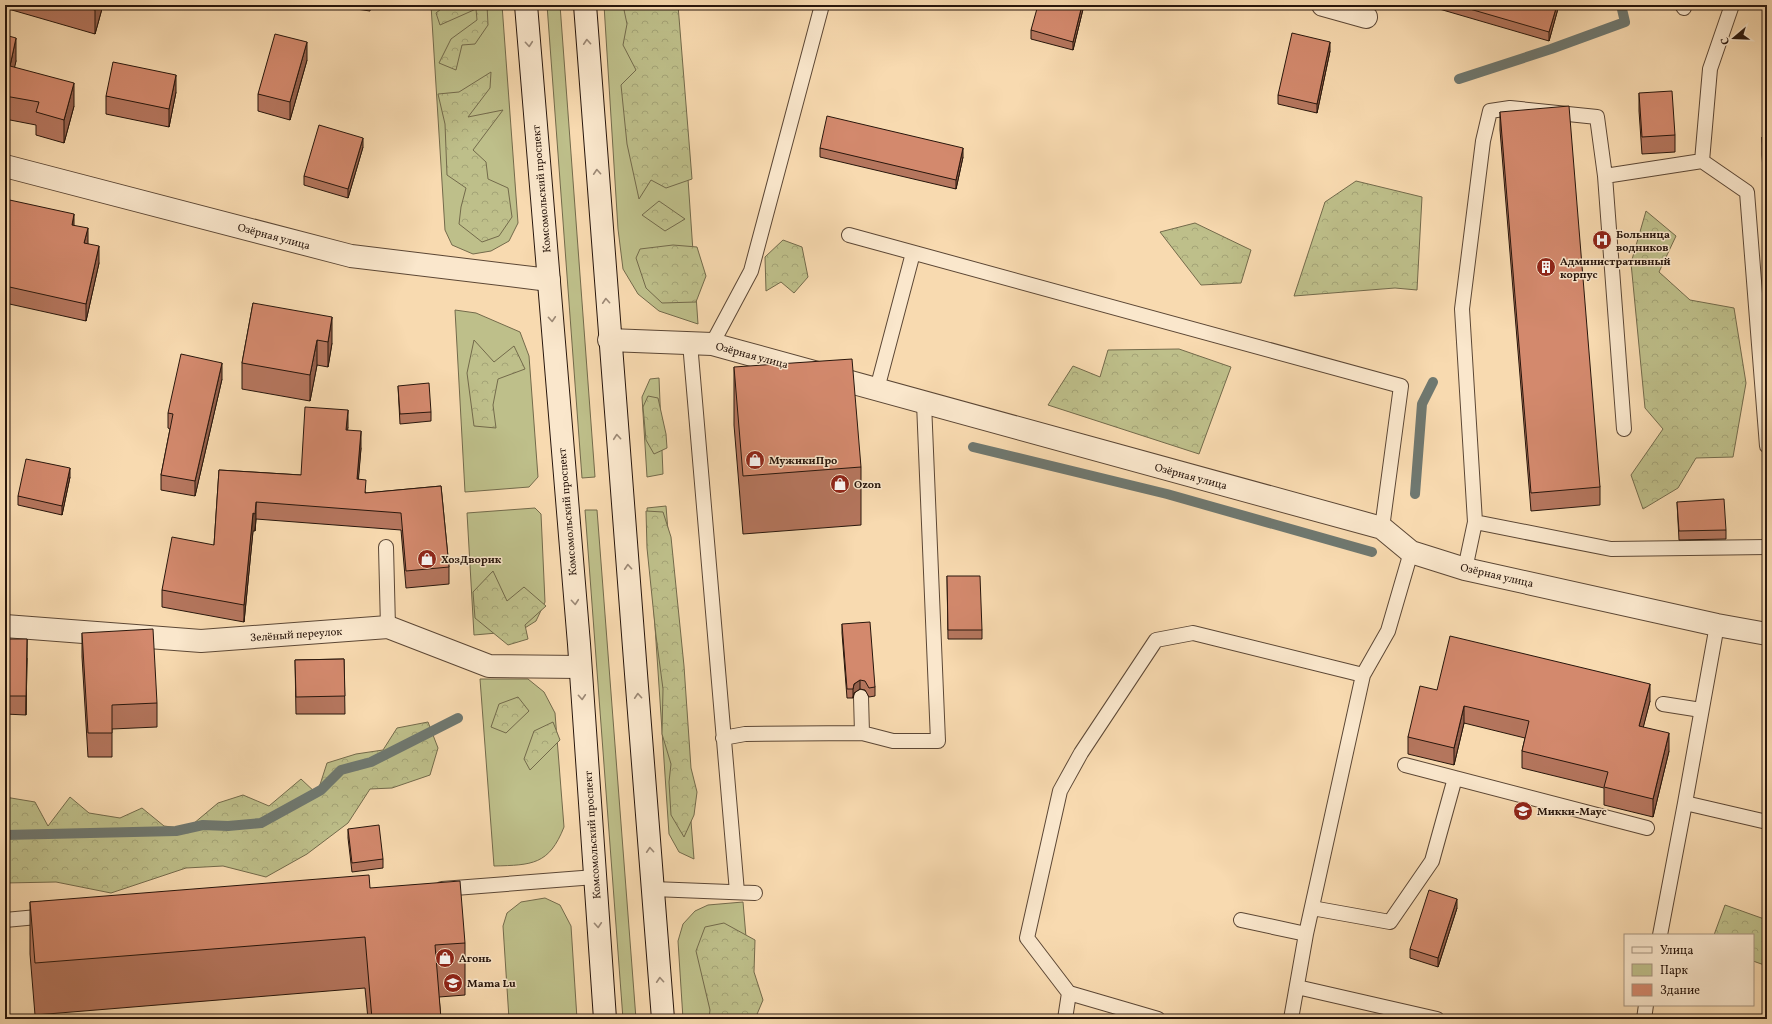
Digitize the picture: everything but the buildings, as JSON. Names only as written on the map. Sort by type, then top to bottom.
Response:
[{"type":"street","name":"Комсомольский проспект","points":[[526,5],[580,667],[605,1019]]},
{"type":"street","points":[[585,5],[608,340],[622,493],[663,1019]]},
{"type":"street","points":[[1323,5],[1366,17]]},
{"type":"street","name":"Озёрная улица","points":[[5,166],[351,256],[549,280]]},
{"type":"street","name":"Озёрная улица","points":[[608,340],[712,344],[1382,528],[1411,552],[1465,569],[1716,625],[1767,634]]},
{"type":"street","name":"Зелёный переулок","points":[[5,626],[201,641],[388,627],[489,666],[580,667]]},
{"type":"lane","points":[[712,344],[751,271],[822,5]]},
{"type":"lane","points":[[1702,161],[1710,69],[1732,5]]},
{"type":"lane","points":[[1465,569],[1475,522],[1462,309],[1483,141],[1490,112],[1510,108],[1597,117],[1605,176],[1624,429]]},
{"type":"lane","points":[[1605,176],[1702,161],[1747,192],[1767,446]]},
{"type":"lane","points":[[850,235],[1401,386],[1382,528]]},
{"type":"lane","points":[[876,390],[913,253]]},
{"type":"lane","points":[[690,343],[737,892]]},
{"type":"lane","points":[[723,738],[745,734],[862,733],[892,741],[938,741],[924,403]]},
{"type":"lane","points":[[1475,522],[1611,549],[1767,547]]},
{"type":"lane","points":[[386,547],[388,627]]},
{"type":"lane","points":[[1291,1019],[1306,934],[1363,675],[1388,631],[1411,552]]},
{"type":"lane","points":[[1660,934],[1716,625]]},
{"type":"lane","points":[[1158,1019],[1070,992],[1026,938],[1060,791],[1081,753],[1156,640],[1193,633],[1363,675]]},
{"type":"lane","points":[[861,697],[862,733]]},
{"type":"lane","points":[[1663,704],[1701,710]]},
{"type":"lane","points":[[1405,765],[1647,828]]},
{"type":"lane","points":[[1312,908],[1390,922],[1432,861],[1455,778]]},
{"type":"lane","points":[[1685,803],[1767,822]]},
{"type":"lane","points":[[432,890],[595,877]]},
{"type":"lane","points":[[653,889],[755,893]]},
{"type":"lane","points":[[5,920],[60,915]]},
{"type":"lane","points":[[1241,920],[1306,934]]},
{"type":"lane","points":[[1297,987],[1437,1019]]},
{"type":"lane","points":[[1064,1019],[1070,992]]},
{"type":"lane","points":[[1644,1019],[1646,1006]]},
{"type":"green space","points":[[431,5],[502,5],[518,223],[509,241],[491,251],[473,254],[452,245],[445,230]]},
{"type":"green space","points":[[446,5],[487,5],[488,25],[475,44],[462,45],[456,70],[439,63],[451,39],[477,20],[476,9],[440,25],[436,13]]},
{"type":"green space","points":[[547,5],[560,5],[595,477],[582,478]]},
{"type":"green space","points":[[604,5],[676,5],[698,324],[659,311],[638,294],[623,269],[618,229]]},
{"type":"green space","points":[[623,5],[678,5],[692,179],[666,188],[651,180],[639,199],[627,144],[621,85],[636,70],[623,45],[627,24]]},
{"type":"green space","points":[[491,72],[490,88],[468,117],[503,110],[473,150],[486,162],[488,179],[508,188],[512,217],[499,236],[482,242],[459,224],[461,207],[466,188],[447,175],[445,124],[438,94],[459,92]]},
{"type":"green space","points":[[1356,181],[1422,197],[1417,290],[1395,288],[1294,296],[1325,202]]},
{"type":"green space","points":[[659,201],[685,219],[665,231],[642,215]]},
{"type":"green space","points":[[1646,211],[1676,236],[1659,272],[1690,300],[1734,308],[1746,383],[1733,457],[1696,458],[1678,488],[1643,509],[1631,475],[1663,429],[1645,408],[1631,263]]},
{"type":"green space","points":[[1195,223],[1251,250],[1241,283],[1201,285],[1160,232]]},
{"type":"green space","points":[[783,240],[802,247],[808,277],[794,293],[781,282],[766,291],[765,257]]},
{"type":"green space","points":[[673,245],[697,247],[706,276],[696,302],[662,303],[646,288],[636,258],[640,249]]},
{"type":"green space","points":[[455,310],[476,313],[520,332],[529,356],[538,477],[529,487],[465,492]]},
{"type":"green space","points":[[474,340],[494,362],[514,346],[525,369],[498,379],[493,405],[496,428],[474,426],[467,373]]},
{"type":"green space","points":[[1179,349],[1231,367],[1199,454],[1048,405],[1073,366],[1100,377],[1108,350]]},
{"type":"green space","points":[[659,378],[663,474],[647,477],[642,397],[650,379]]},
{"type":"green space","points":[[648,396],[658,398],[666,434],[667,448],[654,454],[646,440],[643,407]]},
{"type":"green space","points":[[666,506],[694,859],[679,852],[669,834],[647,508]]},
{"type":"green space","points":[[535,508],[541,514],[545,602],[536,621],[520,631],[474,635],[467,513]]},
{"type":"green space","points":[[585,510],[597,510],[636,1019],[623,1019]]},
{"type":"green space","points":[[646,511],[663,512],[671,537],[684,666],[691,768],[697,792],[694,815],[684,837],[671,815],[669,782],[671,764],[662,734],[663,689],[647,548]]},
{"type":"green space","points":[[493,571],[507,601],[524,587],[546,606],[525,625],[528,639],[508,645],[475,618],[473,592]]},
{"type":"green space","points":[[480,679],[528,679],[544,692],[555,713],[564,827],[552,849],[545,856],[529,863],[494,866]]},
{"type":"green space","points":[[518,697],[529,711],[506,733],[491,727],[499,704]]},
{"type":"green space","points":[[428,722],[438,748],[430,775],[392,788],[370,789],[348,823],[307,854],[266,877],[223,866],[186,868],[111,893],[56,882],[5,883],[5,797],[35,802],[48,826],[70,797],[89,813],[120,818],[142,808],[164,826],[187,829],[218,803],[243,795],[269,806],[301,779],[317,794],[327,763],[356,754],[383,750],[397,728]]},
{"type":"green space","points":[[553,722],[560,740],[530,770],[524,759],[534,731]]},
{"type":"green space","points":[[545,898],[560,905],[571,926],[577,1019],[509,1019],[503,926],[507,913],[521,902]]},
{"type":"green space","points":[[743,902],[753,1019],[683,1019],[678,941],[683,924],[695,911],[708,905]]},
{"type":"green space","points":[[1725,905],[1767,920],[1767,966],[1754,961],[1754,934],[1714,934]]},
{"type":"green space","points":[[724,923],[755,940],[754,972],[763,1000],[755,1019],[709,1019],[710,1010],[696,951],[705,927]]},
{"type":"waterway","points":[[1459,79],[1551,49],[1625,22],[1621,5]]},
{"type":"waterway","points":[[1415,494],[1422,404],[1433,382]]},
{"type":"waterway","points":[[973,447],[1167,494],[1372,552]]},
{"type":"waterway","points":[[5,835],[176,831],[203,825],[228,826],[261,823],[321,790],[341,770],[371,762],[458,718]]},
{"type":"place","name":"Больница водников","points":[[1602,240]]},
{"type":"place","name":"Административный корпус","points":[[1546,267]]},
{"type":"place","name":"МужикиПро","points":[[755,460]]},
{"type":"place","name":"Ozon","points":[[840,484]]},
{"type":"place","name":"ХозДворик","points":[[427,559]]},
{"type":"place","name":"Микки-Маус","points":[[1523,811]]},
{"type":"place","name":"Агонь","points":[[445,958]]},
{"type":"place","name":"Mama Lu","points":[[453,983]]}]
